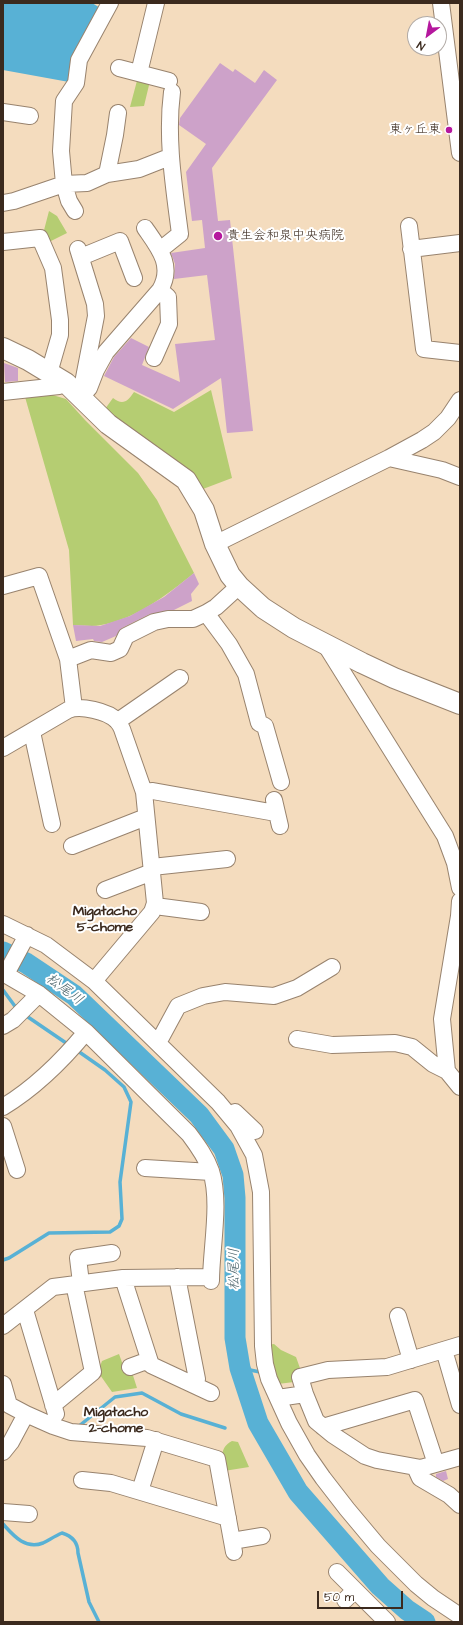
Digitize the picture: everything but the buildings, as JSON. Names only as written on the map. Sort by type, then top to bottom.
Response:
[{"type":"main road","points":[[3,348],[66,383],[108,424],[186,480],[204,510],[215,544],[230,575],[239,586],[263,608],[294,628],[394,678],[460,704]]},
{"type":"street","points":[[75,211],[69,201],[64,184],[61,151],[64,101],[76,83],[79,60],[110,3]]},
{"type":"street","points":[[139,73],[156,3]]},
{"type":"street","points":[[441,3],[455,64],[460,153]]},
{"type":"street","points":[[119,68],[139,73],[171,86],[169,115],[172,163],[180,234],[160,250]]},
{"type":"street","points":[[3,112],[24,111]]},
{"type":"street","points":[[107,174],[118,113]]},
{"type":"street","points":[[3,203],[14,202],[64,184],[87,182],[107,174],[139,169],[167,158]]},
{"type":"street","points":[[409,226],[424,349],[460,353]]},
{"type":"street","points":[[81,397],[89,388],[96,370],[106,352],[160,290],[165,281],[166,269],[164,258],[145,228]]},
{"type":"street","points":[[3,242],[40,238],[53,268],[60,320],[60,335],[49,373]]},
{"type":"street","points":[[81,397],[96,316],[95,304],[80,253],[120,241],[134,278]]},
{"type":"street","points":[[411,249],[460,243]]},
{"type":"street","points":[[154,358],[169,324],[168,297],[160,290]]},
{"type":"street","points":[[3,392],[60,386],[66,383]]},
{"type":"street","points":[[215,544],[389,458],[434,432],[448,418],[460,400]]},
{"type":"street","points":[[389,458],[442,470],[460,477]]},
{"type":"street","points":[[3,586],[39,576],[68,659],[74,708]]},
{"type":"street","points":[[68,659],[91,650],[111,652],[120,649],[126,636],[154,622],[168,619],[193,619],[206,614],[239,586]]},
{"type":"street","points":[[206,614],[229,644],[245,661],[246,674],[265,726],[281,782]]},
{"type":"street","points":[[325,644],[445,836],[455,863],[460,888]]},
{"type":"street","points":[[118,721],[169,692],[180,678]]},
{"type":"street","points":[[3,748],[74,708],[102,712],[118,721],[122,729],[144,792],[155,906],[152,912],[94,981]]},
{"type":"street","points":[[32,732],[37,783],[52,824]]},
{"type":"street","points":[[144,792],[153,791],[200,805],[235,811],[277,813]]},
{"type":"street","points":[[72,846],[87,834],[146,817]]},
{"type":"street","points":[[105,890],[152,869],[218,856]]},
{"type":"street","points":[[447,1071],[442,1019],[454,981],[460,901]]},
{"type":"street","points":[[155,906],[201,912]]},
{"type":"street","points":[[3,924],[26,937],[46,945],[94,981],[218,1102],[238,1126],[254,1155],[261,1192],[263,1346],[266,1369],[289,1423],[307,1455],[347,1509],[378,1546],[432,1598],[460,1616]]},
{"type":"street","points":[[3,1326],[53,1287],[123,1278],[177,1277],[211,1279],[215,1197],[211,1172],[202,1152],[189,1134],[86,1032],[39,994],[5,973],[26,937]]},
{"type":"street","points":[[158,1043],[178,1006],[203,996],[225,992],[274,996],[297,988],[332,967]]},
{"type":"street","points":[[3,1026],[13,1020],[39,994]]},
{"type":"street","points":[[3,1107],[23,1095],[53,1069],[86,1032]]},
{"type":"street","points":[[297,1039],[332,1045],[395,1043],[412,1047],[433,1064],[447,1071],[460,1087]]},
{"type":"street","points":[[218,1102],[232,1110],[255,1131]]},
{"type":"street","points":[[3,1126],[17,1170]]},
{"type":"street","points":[[145,1168],[211,1172]]},
{"type":"street","points":[[53,1404],[93,1372],[78,1284],[78,1258],[112,1254]]},
{"type":"street","points":[[177,1277],[197,1379],[194,1385]]},
{"type":"street","points":[[123,1278],[151,1365],[211,1393]]},
{"type":"street","points":[[25,1310],[57,1419],[53,1426]]},
{"type":"street","points":[[398,1316],[411,1360]]},
{"type":"street","points":[[460,1345],[387,1367],[328,1370],[300,1377],[316,1421],[333,1435],[365,1456],[377,1460],[421,1468],[460,1457]]},
{"type":"street","points":[[444,1350],[460,1405]]},
{"type":"street","points":[[130,1367],[149,1360]]},
{"type":"street","points":[[3,1384],[10,1405],[53,1426],[71,1432],[147,1438],[217,1459],[233,1546],[262,1536]]},
{"type":"street","points":[[278,1398],[305,1394]]},
{"type":"street","points":[[323,1427],[415,1400],[436,1464]]},
{"type":"street","points":[[3,1452],[11,1442],[26,1414]]},
{"type":"street","points":[[140,1491],[156,1440]]},
{"type":"street","points":[[415,1467],[420,1478],[449,1495],[460,1505]]},
{"type":"street","points":[[82,1480],[112,1483],[228,1518]]},
{"type":"street","points":[[3,1512],[29,1514]]},
{"type":"street","points":[[337,1572],[350,1595],[387,1622]]},
{"type":"green space","points":[[138,77],[150,81],[144,106],[130,107]]},
{"type":"green space","points":[[49,211],[57,216],[67,233],[47,243],[43,234]]},
{"type":"green space","points":[[211,390],[232,478],[203,489],[194,476],[130,430],[105,409],[113,398],[122,402],[130,398],[134,392],[174,412]]},
{"type":"green space","points":[[46,393],[66,399],[138,473],[157,500],[194,573],[162,598],[139,612],[114,622],[94,626],[73,625],[69,550],[25,397]]},
{"type":"green space","points":[[274,1344],[281,1350],[296,1357],[301,1371],[293,1374],[294,1382],[278,1384],[267,1345]]},
{"type":"green space","points":[[119,1354],[123,1365],[129,1363],[137,1388],[112,1392],[98,1372],[102,1361]]},
{"type":"green space","points":[[232,1441],[238,1442],[249,1467],[224,1471],[222,1458],[223,1450]]},
{"type":"water","points":[[3,3],[92,3],[102,9],[69,82],[3,70]]},
{"type":"waterway","name":"松尾川","points":[[3,952],[26,963],[74,995],[199,1115],[224,1149],[233,1175],[235,1198],[235,1338],[240,1368],[258,1423],[298,1492],[380,1586],[407,1610],[425,1622]]},
{"type":"waterway","points":[[3,990],[17,1009]]},
{"type":"waterway","points":[[25,1015],[69,1045]]},
{"type":"waterway","points":[[3,1260],[9,1258],[49,1233],[110,1232],[119,1226],[122,1219],[120,1182],[131,1102],[124,1087],[105,1070],[75,1049]]},
{"type":"waterway","points":[[240,1368],[260,1372]]},
{"type":"waterway","points":[[79,1426],[115,1397],[142,1393],[181,1414],[225,1428]]},
{"type":"waterway","points":[[3,1524],[15,1537],[31,1545],[43,1543],[62,1533],[74,1540],[77,1546],[89,1602],[99,1622]]},
{"type":"place","name":"東ヶ丘東","points":[[449,130]]},
{"type":"place","name":"貴生会和泉中央病院","points":[[218,236]]},
{"type":"district","name":"Migatacho 5-chome","points":[[105,920]]},
{"type":"district","name":"Migatacho 2-chome","points":[[116,1422]]}]
